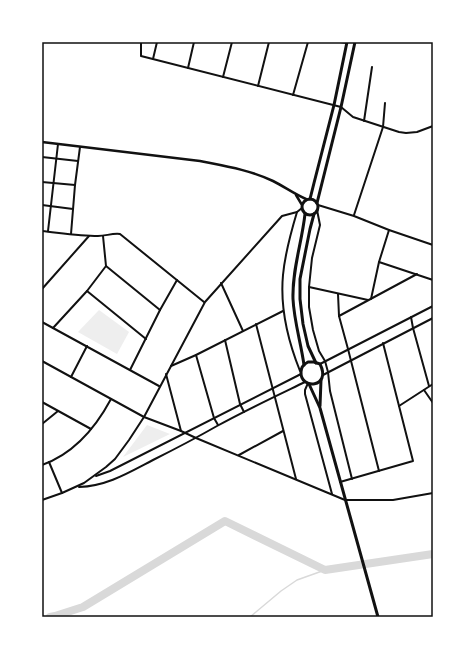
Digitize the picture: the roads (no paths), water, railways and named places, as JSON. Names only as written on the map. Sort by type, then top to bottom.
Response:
[{"type":"main road","points":[[320,408],[321,380],[323,374],[322,369],[308,346],[303,324],[300,299],[300,279],[310,229],[314,214],[317,210],[317,204],[341,107],[355,42]]},
{"type":"main road","points":[[347,43],[334,105],[314,183],[308,199],[303,202],[302,207],[305,214],[304,228],[294,278],[293,299],[296,325],[302,348],[304,365],[301,377],[307,383],[320,408],[378,617]]},
{"type":"main road","points":[[308,199],[314,200],[317,204]]},
{"type":"main road","points":[[305,214],[314,214]]},
{"type":"main road","points":[[304,365],[311,362],[318,363]]},
{"type":"main road","points":[[307,383],[316,384],[321,380]]},
{"type":"street","points":[[140,42],[141,56],[341,107],[353,118],[399,132],[406,133],[421,131],[433,126]]},
{"type":"street","points":[[153,59],[157,42]]},
{"type":"street","points":[[188,68],[194,42]]},
{"type":"street","points":[[223,77],[232,42]]},
{"type":"street","points":[[258,86],[269,42]]},
{"type":"street","points":[[293,95],[308,42]]},
{"type":"street","points":[[340,42],[347,43]]},
{"type":"street","points":[[364,121],[372,67]]},
{"type":"street","points":[[354,216],[383,127],[385,103]]},
{"type":"street","points":[[42,142],[223,165],[264,177],[296,195],[308,199]]},
{"type":"street","points":[[48,231],[58,144]]},
{"type":"street","points":[[71,234],[80,147]]},
{"type":"street","points":[[42,157],[78,161]]},
{"type":"street","points":[[42,182],[75,185]]},
{"type":"street","points":[[42,500],[78,487],[94,477],[115,459],[144,417],[204,302],[282,216],[297,212],[302,207],[296,195]]},
{"type":"street","points":[[317,204],[433,244]]},
{"type":"street","points":[[42,205],[73,209]]},
{"type":"street","points":[[317,210],[320,225],[312,258],[309,287],[309,307],[319,351],[325,361],[328,372],[330,391],[352,479]]},
{"type":"street","points":[[94,477],[110,472],[301,373],[289,338],[283,311],[282,284],[288,246],[297,212]]},
{"type":"street","points":[[370,300],[379,262],[389,230]]},
{"type":"street","points":[[42,231],[89,236],[120,234],[204,302]]},
{"type":"street","points":[[42,289],[89,236]]},
{"type":"street","points":[[53,328],[106,266],[103,236]]},
{"type":"street","points":[[379,262],[433,280]]},
{"type":"street","points":[[106,266],[160,310]]},
{"type":"street","points":[[339,316],[417,274]]},
{"type":"street","points":[[130,370],[177,280]]},
{"type":"street","points":[[222,283],[243,331]]},
{"type":"street","points":[[309,287],[370,300]]},
{"type":"street","points":[[86,291],[146,339]]},
{"type":"street","points":[[338,294],[339,316],[378,471]]},
{"type":"street","points":[[318,363],[325,361],[433,306]]},
{"type":"street","points":[[170,366],[196,355],[283,311]]},
{"type":"street","points":[[411,317],[430,386]]},
{"type":"street","points":[[323,374],[433,318]]},
{"type":"street","points":[[42,322],[159,386]]},
{"type":"street","points":[[256,324],[296,479]]},
{"type":"street","points":[[225,340],[240,404],[244,412]]},
{"type":"street","points":[[340,482],[413,461],[383,343]]},
{"type":"street","points":[[71,377],[87,346]]},
{"type":"street","points":[[196,355],[214,418],[218,425]]},
{"type":"street","points":[[42,361],[144,417],[182,431],[345,500],[393,500],[433,494]]},
{"type":"street","points":[[166,374],[182,431]]},
{"type":"street","points":[[78,487],[90,486],[115,479],[274,396],[307,383]]},
{"type":"street","points":[[307,383],[305,394],[332,494]]},
{"type":"street","points":[[399,406],[433,384]]},
{"type":"street","points":[[424,390],[433,403]]},
{"type":"street","points":[[42,465],[74,446],[91,429],[105,411],[111,399]]},
{"type":"street","points":[[42,402],[91,429]]},
{"type":"street","points":[[42,424],[58,411]]},
{"type":"street","points":[[238,456],[283,431]]},
{"type":"street","points":[[49,462],[62,493]]},
{"type":"waterway","points":[[50,617],[83,607],[225,521],[325,570],[433,554]]},
{"type":"waterway","points":[[250,617],[281,591],[297,580],[325,570]]}]
